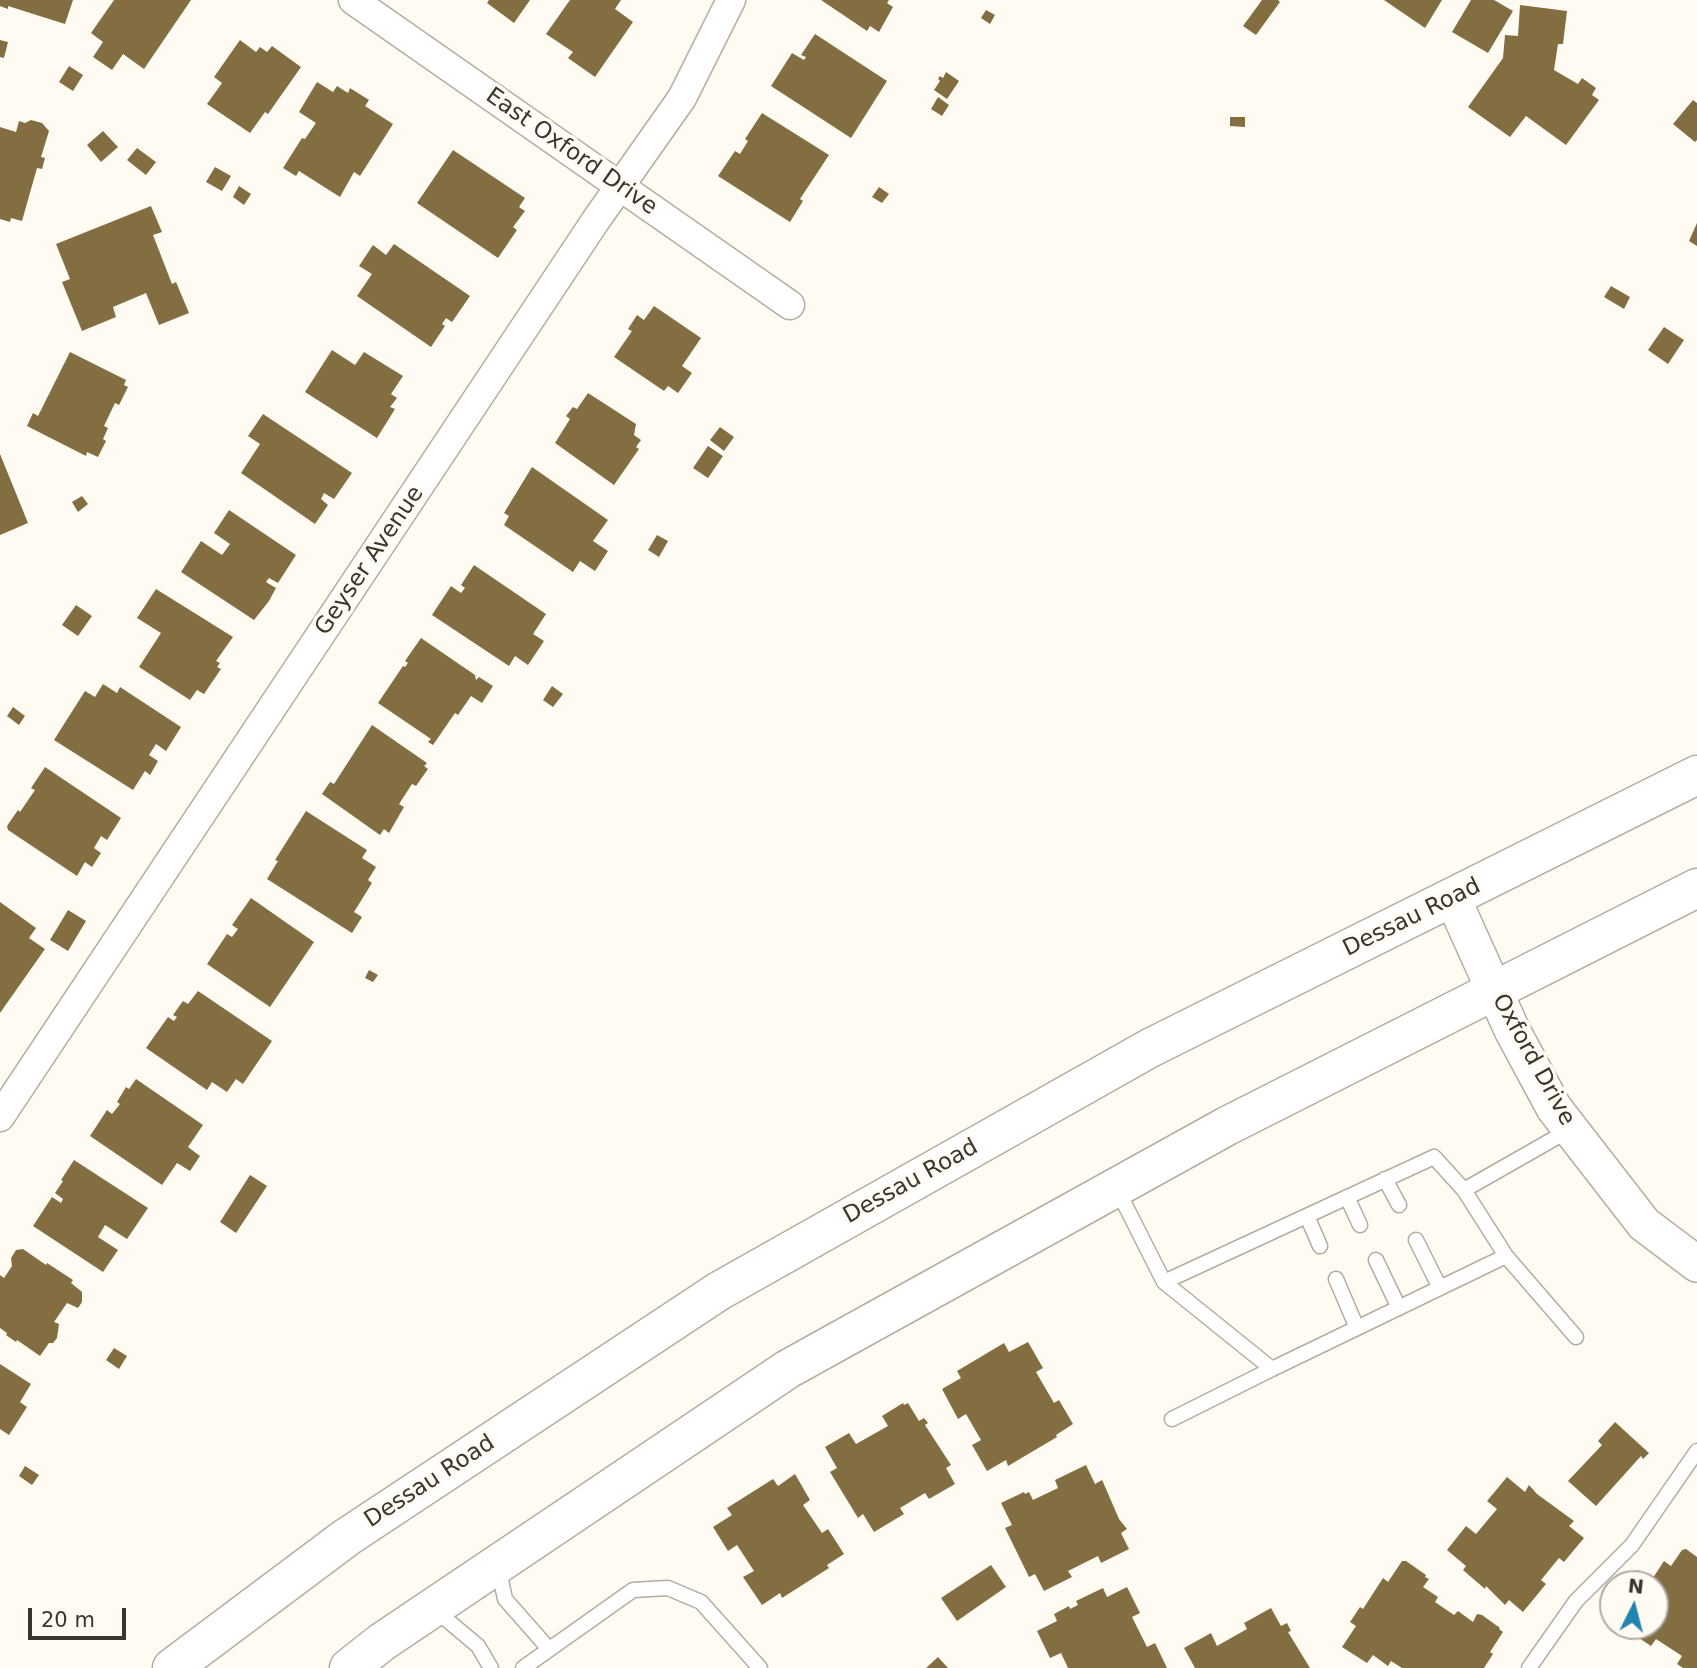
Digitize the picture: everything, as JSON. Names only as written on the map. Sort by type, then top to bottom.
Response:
[{"type":"main road","name":"Dessau Road","points":[[172,1668],[347,1536],[719,1291],[1150,1048],[1697,775]]},
{"type":"main road","points":[[349,1668],[382,1642],[789,1369],[1227,1126],[1697,888]]},
{"type":"street","name":"East Oxford Drive","points":[[353,0],[790,304]]},
{"type":"street","name":"Geyser Avenue","points":[[0,1117],[619,186],[682,98],[732,0]]},
{"type":"street","name":"Oxford Drive","points":[[1453,898],[1512,1030],[1554,1108],[1644,1224],[1697,1264]]},
{"type":"lane","points":[[1464,1190],[1571,1129]]},
{"type":"lane","points":[[1164,1282],[1434,1157],[1464,1190],[1506,1256],[1576,1338]]},
{"type":"lane","points":[[1385,1179],[1399,1205]]},
{"type":"lane","points":[[1116,1188],[1164,1282],[1272,1369]]},
{"type":"lane","points":[[1347,1197],[1360,1225]]},
{"type":"lane","points":[[1307,1216],[1320,1246]]},
{"type":"lane","points":[[1416,1240],[1440,1288]]},
{"type":"lane","points":[[1172,1419],[1506,1256]]},
{"type":"lane","points":[[1376,1260],[1399,1308]]},
{"type":"lane","points":[[1335,1279],[1357,1328]]},
{"type":"lane","points":[[1530,1668],[1576,1601],[1632,1545],[1697,1451]]},
{"type":"lane","points":[[498,1564],[505,1599],[549,1650]]},
{"type":"lane","points":[[523,1668],[633,1590],[668,1588],[701,1602],[760,1668]]},
{"type":"lane","points":[[433,1608],[478,1646],[491,1668]]},
{"type":"building","points":[[0,0],[73,0],[65,24],[8,6],[8,9],[0,6]]},
{"type":"building","points":[[114,0],[191,0],[144,69],[123,54],[112,70],[93,57],[103,42],[91,33]]},
{"type":"building","points":[[489,0],[530,0],[514,23],[487,3]]},
{"type":"building","points":[[570,0],[621,0],[615,9],[633,22],[595,77],[568,58],[573,52],[546,34]]},
{"type":"building","points":[[821,0],[889,0],[887,3],[893,7],[879,32],[870,26],[867,31]]},
{"type":"building","points":[[1262,0],[1280,2],[1256,35],[1243,26]]},
{"type":"building","points":[[1384,0],[1442,0],[1425,28]]},
{"type":"building","points":[[1471,0],[1494,0],[1513,11],[1488,53],[1452,32]]},
{"type":"building","points":[[1520,5],[1567,11],[1563,44],[1558,44],[1554,70],[1578,84],[1582,78],[1596,88],[1592,95],[1599,100],[1566,145],[1526,116],[1510,137],[1468,107],[1503,58],[1505,35],[1518,36]]},
{"type":"building","points":[[986,10],[995,15],[990,24],[981,18]]},
{"type":"building","points":[[815,34],[887,81],[851,138],[771,86],[792,53],[804,60],[806,57],[801,55]]},
{"type":"building","points":[[0,40],[8,42],[4,58],[0,57]]},
{"type":"building","points":[[240,40],[256,52],[260,47],[267,52],[272,46],[301,67],[268,114],[265,112],[250,133],[207,104],[222,83],[214,77]]},
{"type":"building","points":[[69,66],[83,75],[73,91],[59,82]]},
{"type":"building","points":[[946,72],[959,81],[947,99],[934,90],[940,76],[943,78]]},
{"type":"building","points":[[317,82],[333,92],[337,86],[348,93],[350,88],[369,100],[365,106],[393,124],[360,176],[354,172],[340,197],[299,171],[296,176],[283,168],[302,138],[305,139],[316,123],[299,112]]},
{"type":"building","points":[[938,97],[949,105],[942,116],[931,109]]},
{"type":"building","points":[[1693,100],[1697,103],[1695,142],[1673,124]]},
{"type":"building","points":[[762,113],[829,155],[800,199],[803,201],[790,222],[718,176],[735,151],[740,154],[748,141],[745,139]]},
{"type":"building","points":[[1230,117],[1245,117],[1245,127],[1230,126]]},
{"type":"building","points":[[31,120],[42,123],[49,131],[41,157],[45,158],[42,169],[37,168],[22,221],[11,218],[10,222],[0,219],[0,127],[16,132],[19,121],[25,123]]},
{"type":"building","points":[[103,131],[118,147],[101,162],[87,145]]},
{"type":"building","points":[[137,148],[156,162],[146,175],[127,160]]},
{"type":"building","points":[[453,150],[525,198],[519,207],[525,211],[513,227],[517,230],[498,258],[417,203]]},
{"type":"building","points":[[215,167],[231,176],[222,191],[206,182]]},
{"type":"building","points":[[239,186],[251,194],[244,205],[233,197]]},
{"type":"building","points":[[879,187],[889,194],[882,203],[872,197]]},
{"type":"building","points":[[151,206],[162,232],[153,235],[172,284],[176,282],[189,313],[159,325],[146,293],[113,307],[116,317],[82,331],[62,282],[70,279],[56,244]]},
{"type":"building","points":[[1697,223],[1697,246],[1689,241]]},
{"type":"building","points":[[394,244],[470,296],[452,322],[446,318],[442,324],[445,326],[431,347],[357,296],[372,274],[359,266],[373,245],[386,255]]},
{"type":"building","points":[[1611,286],[1630,297],[1624,309],[1604,297]]},
{"type":"building","points":[[654,306],[701,338],[682,366],[692,373],[678,393],[668,386],[664,391],[614,357],[632,331],[628,329],[637,315],[644,320]]},
{"type":"building","points":[[1664,327],[1684,340],[1668,364],[1648,350]]},
{"type":"building","points":[[332,350],[355,365],[364,352],[403,376],[391,394],[397,398],[390,407],[395,409],[377,438],[305,392]]},
{"type":"building","points":[[70,352],[126,380],[124,385],[128,387],[119,405],[115,403],[104,426],[108,428],[103,439],[106,441],[98,457],[87,452],[86,456],[27,426],[33,413],[38,416]]},
{"type":"building","points":[[588,393],[636,424],[634,435],[641,440],[636,447],[639,449],[614,485],[555,443],[570,419],[566,416],[573,407],[577,409]]},
{"type":"building","points":[[263,414],[352,473],[334,499],[324,493],[321,499],[328,505],[315,524],[241,473],[260,444],[248,436]]},
{"type":"building","points":[[720,427],[734,437],[724,451],[710,440]]},
{"type":"building","points":[[708,446],[723,456],[708,478],[693,468]]},
{"type":"building","points":[[0,454],[28,523],[0,535]]},
{"type":"building","points":[[532,467],[608,520],[593,541],[608,551],[595,571],[580,561],[573,572],[504,525],[509,516],[504,513]]},
{"type":"building","points":[[82,496],[88,504],[78,512],[72,502]]},
{"type":"building","points":[[229,510],[296,555],[278,583],[269,578],[266,582],[276,588],[254,620],[181,572],[201,541],[222,555],[230,544],[214,533]]},
{"type":"building","points":[[657,535],[668,541],[659,557],[648,550]]},
{"type":"building","points":[[474,565],[546,614],[533,634],[544,641],[528,665],[515,656],[509,666],[432,615],[451,586],[461,593],[465,588],[461,585]]},
{"type":"building","points":[[156,589],[233,637],[216,661],[220,663],[217,667],[221,669],[204,694],[197,690],[190,700],[139,667],[161,633],[137,618]]},
{"type":"building","points":[[76,605],[92,616],[78,636],[62,625]]},
{"type":"building","points":[[421,638],[475,675],[476,680],[479,677],[493,686],[482,703],[471,696],[458,715],[455,713],[433,745],[428,742],[431,739],[378,703],[403,666],[408,663],[405,661]]},
{"type":"building","points":[[103,684],[117,693],[120,687],[181,727],[166,751],[156,744],[149,755],[158,761],[150,775],[145,771],[133,790],[54,740],[85,691],[95,697]]},
{"type":"building","points":[[552,686],[563,694],[553,707],[543,700]]},
{"type":"building","points":[[13,707],[25,716],[19,725],[7,716]]},
{"type":"building","points":[[372,725],[427,763],[424,766],[428,769],[416,786],[412,784],[399,804],[404,807],[389,833],[384,829],[380,835],[322,794],[330,782],[334,784]]},
{"type":"building","points":[[45,767],[121,818],[107,840],[101,836],[94,848],[101,853],[92,867],[85,862],[77,876],[8,830],[7,826],[35,790],[31,788]]},
{"type":"building","points":[[306,811],[367,850],[362,858],[376,867],[368,880],[372,883],[354,912],[362,917],[352,933],[267,879],[278,861],[275,860]]},
{"type":"building","points":[[251,898],[314,942],[270,1007],[207,964],[227,934],[232,937],[238,929],[232,925]]},
{"type":"building","points":[[0,902],[36,928],[29,938],[45,949],[0,1013]]},
{"type":"building","points":[[68,910],[86,921],[68,951],[50,940]]},
{"type":"building","points":[[369,970],[378,975],[373,982],[365,978]]},
{"type":"building","points":[[198,991],[272,1041],[243,1084],[236,1079],[227,1092],[212,1082],[207,1090],[146,1048],[168,1017],[174,1021],[177,1017],[173,1015],[183,1001],[188,1004]]},
{"type":"building","points":[[136,1079],[203,1125],[188,1147],[200,1156],[190,1171],[177,1163],[162,1185],[90,1136],[107,1110],[112,1114],[120,1104],[117,1102],[126,1087],[129,1089]]},
{"type":"building","points":[[74,1160],[148,1208],[127,1239],[105,1225],[98,1237],[118,1250],[103,1272],[33,1226],[52,1197],[61,1203],[63,1199],[55,1193]]},
{"type":"building","points":[[250,1175],[267,1186],[236,1233],[220,1222]]},
{"type":"building","points":[[23,1249],[73,1280],[71,1283],[82,1292],[82,1302],[78,1308],[67,1303],[54,1322],[59,1324],[57,1338],[53,1343],[49,1343],[40,1356],[6,1335],[0,1328],[0,1275],[4,1278],[12,1266],[11,1258],[16,1250]]},
{"type":"building","points":[[1028,1342],[1043,1368],[1036,1372],[1054,1403],[1059,1400],[1073,1424],[1056,1435],[1057,1437],[1008,1466],[1006,1460],[987,1471],[972,1445],[981,1440],[966,1414],[958,1419],[942,1389],[961,1378],[957,1371],[1004,1343],[1009,1352]]},
{"type":"building","points":[[114,1348],[127,1356],[119,1369],[106,1360]]},
{"type":"building","points":[[0,1364],[31,1384],[20,1402],[27,1407],[9,1435],[0,1429]]},
{"type":"building","points":[[903,1403],[908,1403],[919,1421],[924,1418],[928,1423],[925,1425],[951,1465],[946,1468],[955,1484],[929,1499],[925,1493],[900,1508],[904,1514],[874,1532],[863,1514],[858,1518],[830,1472],[837,1468],[825,1447],[849,1433],[856,1444],[888,1426],[882,1416]]},
{"type":"building","points":[[1615,1422],[1649,1453],[1643,1459],[1641,1456],[1596,1506],[1568,1481],[1602,1445],[1598,1441]]},
{"type":"building","points":[[1086,1465],[1095,1484],[1102,1480],[1119,1519],[1127,1529],[1121,1533],[1129,1549],[1101,1563],[1098,1556],[1068,1571],[1072,1577],[1044,1591],[1035,1574],[1029,1577],[1005,1528],[1012,1525],[1001,1503],[1024,1492],[1029,1492],[1033,1500],[1058,1488],[1055,1480]]},
{"type":"building","points":[[25,1466],[39,1475],[32,1485],[19,1476]]},
{"type":"building","points":[[795,1474],[810,1500],[803,1505],[822,1533],[828,1529],[844,1554],[827,1565],[829,1568],[782,1598],[780,1593],[762,1605],[743,1577],[754,1571],[737,1545],[728,1551],[713,1527],[732,1515],[727,1508],[773,1479],[778,1486]]},
{"type":"building","points":[[1507,1477],[1525,1492],[1529,1485],[1574,1521],[1569,1526],[1584,1538],[1564,1562],[1559,1558],[1541,1580],[1546,1584],[1523,1612],[1509,1600],[1505,1605],[1486,1586],[1485,1589],[1463,1570],[1466,1566],[1447,1550],[1466,1526],[1476,1534],[1497,1509],[1487,1501]]},
{"type":"building","points":[[1686,1549],[1697,1557],[1697,1668],[1683,1668],[1677,1664],[1682,1656],[1658,1640],[1669,1640],[1669,1570],[1658,1570],[1664,1561],[1671,1566],[1682,1550]]},
{"type":"building","points":[[1402,1561],[1426,1575],[1429,1579],[1423,1587],[1438,1597],[1435,1602],[1454,1615],[1458,1611],[1473,1622],[1477,1614],[1482,1615],[1500,1628],[1503,1632],[1490,1652],[1493,1654],[1484,1668],[1402,1668],[1391,1661],[1388,1666],[1373,1655],[1367,1663],[1342,1647],[1356,1626],[1350,1622],[1360,1607],[1363,1609],[1383,1578],[1388,1582]]},
{"type":"building","points":[[991,1565],[1006,1587],[957,1621],[941,1598]]},
{"type":"building","points":[[1127,1587],[1140,1613],[1132,1617],[1147,1647],[1155,1643],[1167,1668],[1068,1668],[1061,1653],[1050,1658],[1037,1631],[1057,1621],[1054,1614],[1069,1606],[1070,1609],[1078,1605],[1076,1601],[1103,1588],[1107,1597]]},
{"type":"building","points":[[1271,1608],[1281,1626],[1287,1623],[1291,1631],[1288,1632],[1310,1668],[1195,1668],[1184,1648],[1211,1633],[1217,1646],[1247,1629],[1244,1623]]},
{"type":"building","points":[[1642,1640],[1655,1640],[1651,1646]]},
{"type":"building","points":[[938,1657],[948,1668],[926,1668]]}]
